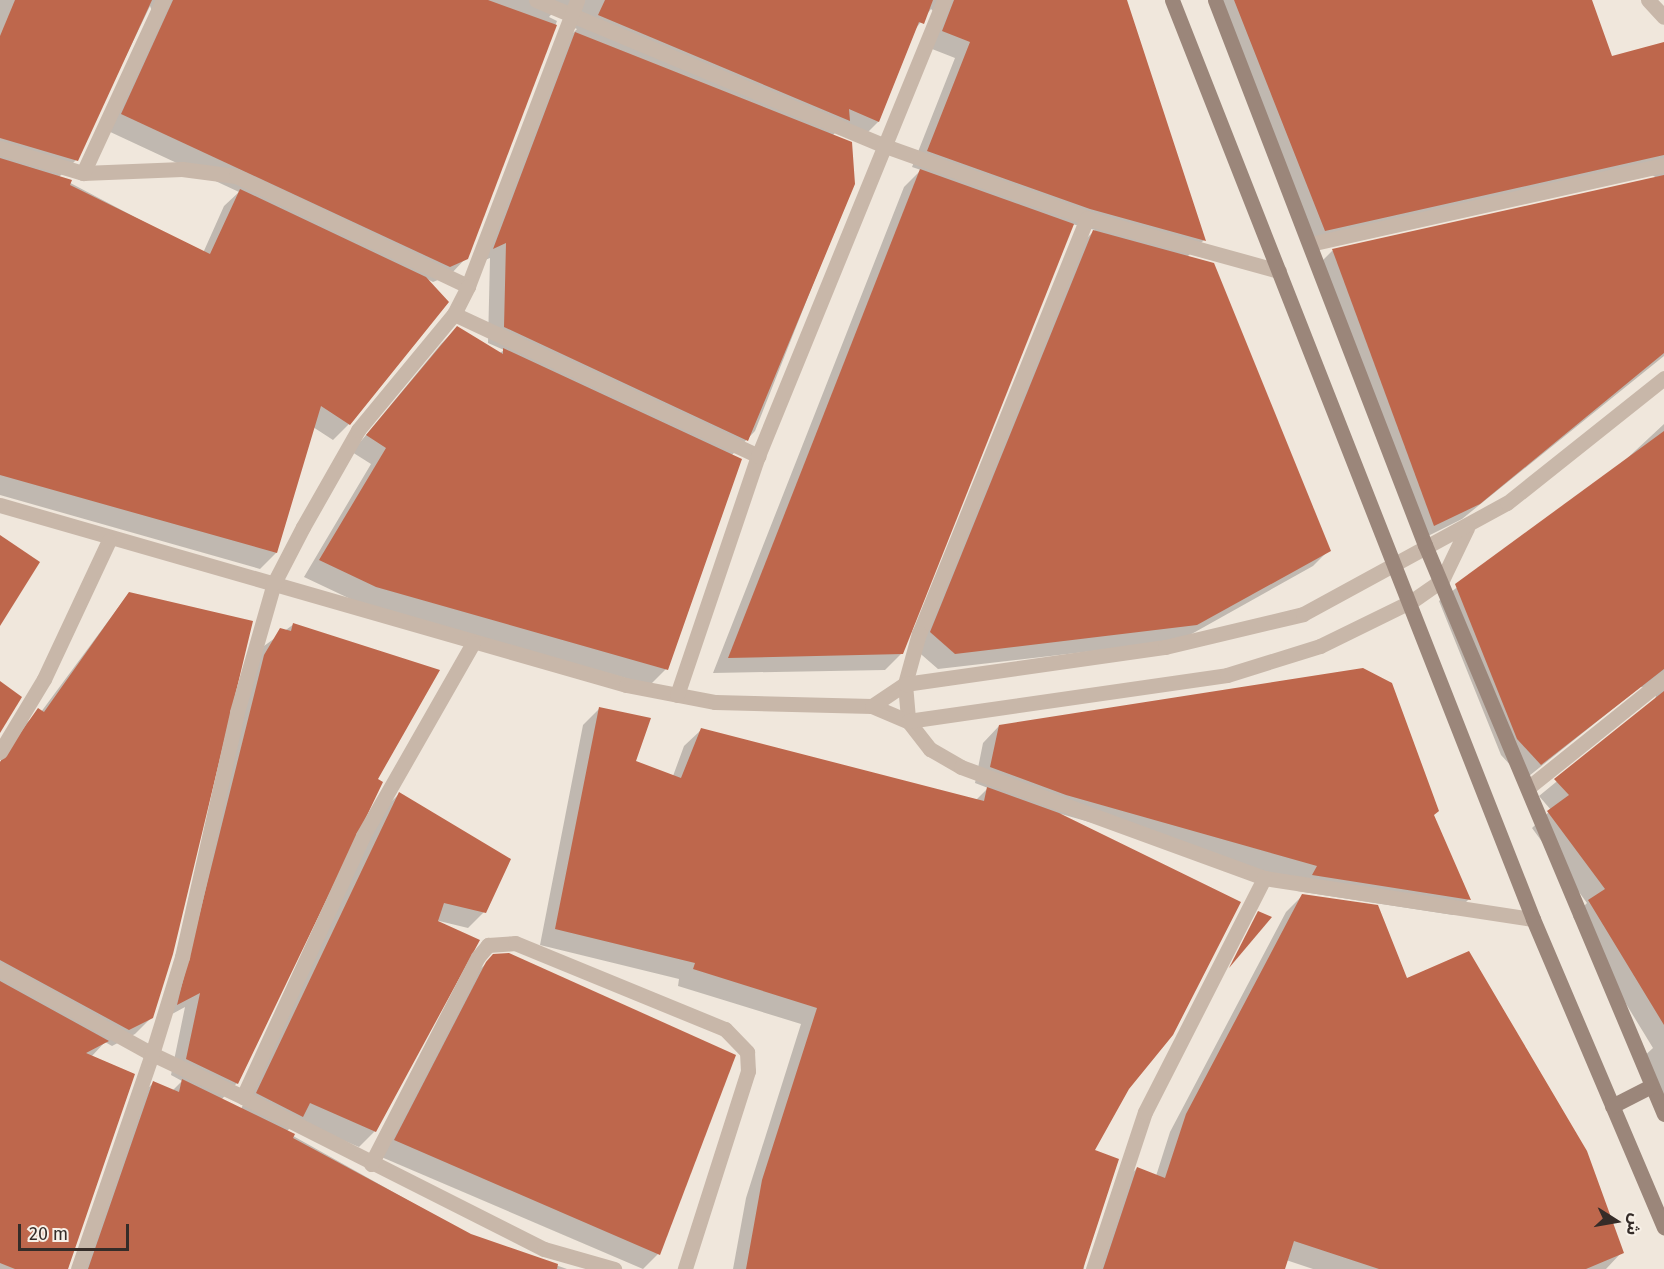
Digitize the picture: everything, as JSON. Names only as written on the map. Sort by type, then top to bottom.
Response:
[{"type":"street","points":[[83,173],[163,0]]},
{"type":"street","points":[[536,0],[888,147],[1087,219],[1279,271]]},
{"type":"street","points":[[78,1269],[152,1054],[182,957],[237,712],[274,583],[358,430],[454,314],[468,286],[577,0]]},
{"type":"street","points":[[677,695],[758,456],[888,147],[944,0]]},
{"type":"street","points":[[1172,0],[1394,563],[1412,601],[1533,919],[1664,1227]]},
{"type":"street","points":[[1215,0],[1425,545],[1529,787],[1664,1114]]},
{"type":"street","points":[[1648,0],[1664,17]]},
{"type":"street","points":[[0,148],[83,173],[182,170],[237,176],[468,286]]},
{"type":"street","points":[[1310,244],[1664,165]]},
{"type":"street","points":[[908,721],[905,684],[919,633],[1087,219]]},
{"type":"street","points":[[454,314],[758,456]]},
{"type":"street","points":[[872,706],[905,684],[1165,647],[1303,614],[1340,598],[1425,545],[1467,528],[1664,378]]},
{"type":"street","points":[[0,505],[109,540],[274,583],[473,643],[677,695],[715,702],[872,706],[908,721],[930,749],[961,767],[1264,878],[1533,919]]},
{"type":"street","points":[[908,721],[1227,675],[1320,646],[1412,601],[1442,580],[1467,528]]},
{"type":"street","points":[[0,752],[30,705],[109,540]]},
{"type":"street","points":[[243,1096],[363,836],[473,643]]},
{"type":"street","points":[[1529,787],[1664,680]]},
{"type":"street","points":[[1093,1269],[1145,1112],[1264,878]]},
{"type":"street","points":[[371,1164],[478,957],[488,945],[515,943],[725,1029],[747,1052],[748,1071],[685,1269]]},
{"type":"street","points":[[0,970],[152,1054],[243,1096],[371,1164],[544,1249],[614,1269]]},
{"type":"street","points":[[1612,1106],[1651,1086]]},
{"type":"building","points":[[15,0],[152,0],[78,161],[0,138],[0,36]]},
{"type":"building","points":[[173,0],[488,0],[557,25],[468,259],[450,267],[121,114]]},
{"type":"building","points":[[605,0],[933,0],[924,24],[919,22],[879,122],[849,109],[850,121],[598,15]]},
{"type":"building","points":[[954,0],[1127,0],[1206,241],[1090,209],[927,151],[970,42],[942,31]]},
{"type":"building","points":[[1234,0],[1592,0],[1612,56],[1664,42],[1664,155],[1325,231]]},
{"type":"building","points":[[575,32],[852,142],[855,184],[748,441],[504,327],[506,243],[493,249]]},
{"type":"building","points":[[0,158],[72,180],[70,185],[210,254],[240,189],[426,277],[449,302],[350,425],[321,406],[277,553],[0,475]]},
{"type":"building","points":[[920,169],[1074,224],[903,654],[728,658]]},
{"type":"building","points":[[1664,175],[1664,353],[1480,504],[1434,526],[1332,249]]},
{"type":"building","points":[[1093,230],[1214,263],[1331,551],[1197,625],[955,654],[930,632]]},
{"type":"building","points":[[457,326],[503,354],[503,348],[742,459],[668,670],[376,587],[319,560],[386,448],[366,435]]},
{"type":"building","points":[[1664,431],[1664,669],[1541,765],[1517,739],[1455,584]]},
{"type":"building","points":[[0,535],[40,562],[0,626]]},
{"type":"building","points":[[129,592],[253,621],[173,954],[153,1018],[129,1030],[0,960],[0,762],[38,708],[44,712]]},
{"type":"building","points":[[293,623],[440,670],[378,779],[383,782],[238,1084],[186,1059],[200,993],[177,1005],[264,655],[280,628],[291,631]]},
{"type":"building","points":[[1363,668],[1392,683],[1439,811],[1434,815],[1471,900],[1312,875],[1317,866],[1066,795],[990,767],[999,725]]},
{"type":"building","points":[[0,681],[22,697],[0,733]]},
{"type":"building","points":[[1664,691],[1664,1025],[1588,900],[1605,889],[1547,811],[1569,795],[1554,779]]},
{"type":"building","points":[[599,707],[651,718],[636,761],[681,778],[701,728],[984,801],[987,787],[1059,813],[1241,902],[1173,1035],[1129,1089],[1095,1150],[1119,1159],[1083,1269],[746,1269],[762,1180],[817,1008],[693,969],[695,963],[555,929]]},
{"type":"building","points":[[399,792],[511,859],[486,913],[444,903],[438,921],[480,940],[376,1132],[310,1103],[303,1117],[256,1093]]},
{"type":"building","points":[[1302,894],[1378,905],[1407,978],[1469,951],[1587,1151],[1624,1253],[1586,1269],[1379,1269],[1294,1241],[1285,1269],[1103,1269],[1137,1167],[1165,1178],[1186,1114]]},
{"type":"building","points":[[1258,911],[1272,917],[1229,968]]},
{"type":"building","points":[[509,953],[736,1055],[660,1255],[394,1140],[486,962],[493,954]]},
{"type":"building","points":[[0,981],[109,1041],[86,1053],[135,1074],[68,1269],[15,1269],[0,1263]]},
{"type":"building","points":[[182,1079],[295,1134],[293,1138],[471,1234],[558,1264],[557,1269],[88,1269],[153,1081],[179,1092]]}]
